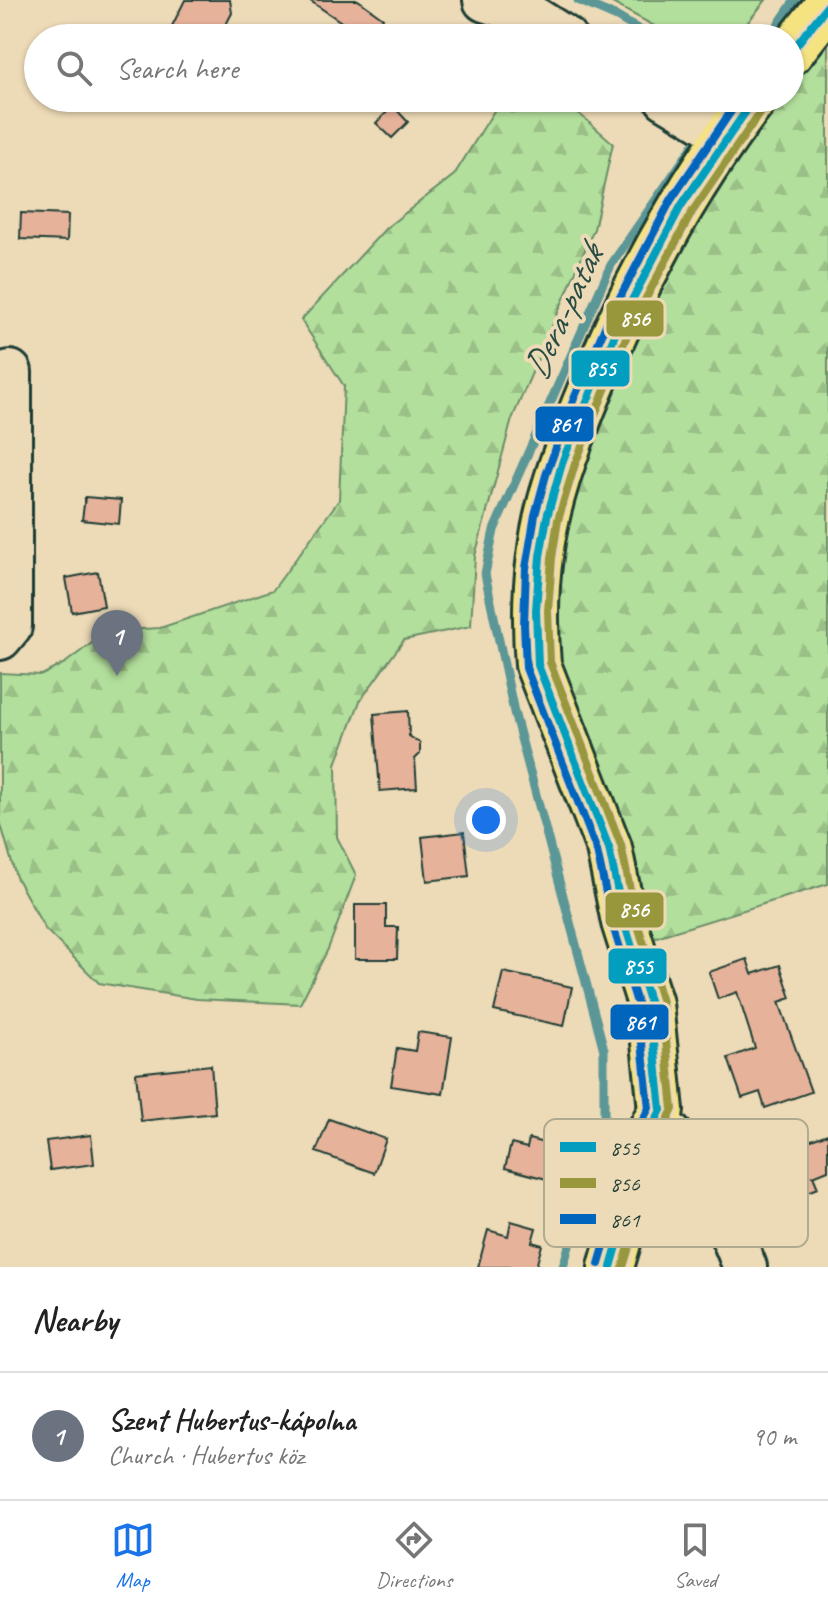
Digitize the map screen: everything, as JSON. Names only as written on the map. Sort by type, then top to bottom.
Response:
[{"type":"main road","points":[[804,35],[828,5]]},
{"type":"main road","points":[[656,1119],[661,1110],[650,1004],[624,922],[609,848],[538,665],[535,633],[539,569],[556,484],[601,362],[721,131],[741,112]]},
{"type":"main road","points":[[611,1267],[617,1247]]},
{"type":"street","points":[[485,0],[527,14],[543,24]]},
{"type":"street","points":[[689,112],[721,131]]},
{"type":"street","points":[[5,632],[10,372]]},
{"type":"street","points":[[661,1110],[661,1119]]},
{"type":"street","points":[[736,1247],[745,1267]]},
{"type":"green space","points":[[607,0],[766,0],[746,24],[651,24]]},
{"type":"green space","points":[[828,29],[828,884],[640,942],[558,677],[547,588],[570,487],[642,301],[766,112],[804,112],[804,60]]},
{"type":"green space","points":[[493,112],[577,112],[613,143],[594,229],[512,419],[475,556],[471,626],[404,640],[360,701],[336,764],[337,837],[356,875],[328,949],[300,1004],[197,999],[99,983],[45,929],[16,877],[0,821],[0,673],[42,675],[65,663],[108,631],[160,628],[273,590],[339,500],[344,386],[301,320],[386,228],[454,175]]},
{"type":"building","points":[[185,0],[230,0],[232,13],[226,24],[173,24]]},
{"type":"building","points":[[309,0],[358,0],[383,18],[379,24],[344,24]]},
{"type":"building","points":[[387,112],[399,112],[408,122],[392,138],[376,123]]},
{"type":"building","points":[[21,213],[68,215],[67,241],[20,239]]},
{"type":"building","points":[[85,497],[121,500],[119,524],[82,520]]},
{"type":"building","points":[[98,572],[104,606],[72,612],[66,578]]},
{"type":"building","points":[[408,711],[409,736],[420,743],[420,754],[415,759],[417,788],[380,791],[374,714]]},
{"type":"building","points":[[464,832],[469,876],[427,881],[422,837]]},
{"type":"building","points":[[355,905],[386,905],[386,927],[398,927],[397,959],[355,959]]},
{"type":"building","points":[[747,959],[752,974],[780,965],[791,998],[779,1002],[811,1092],[765,1108],[760,1092],[742,1098],[728,1058],[755,1048],[737,992],[718,999],[709,972]]},
{"type":"building","points":[[503,972],[572,987],[564,1026],[494,1011]]},
{"type":"building","points":[[418,1032],[452,1037],[443,1094],[391,1086],[397,1048],[415,1051]]},
{"type":"building","points":[[211,1065],[215,1113],[141,1121],[136,1073]]},
{"type":"building","points":[[329,1119],[386,1139],[374,1173],[316,1152]]},
{"type":"building","points":[[828,1134],[828,1170],[813,1176],[818,1188],[808,1192],[808,1141]]},
{"type":"building","points":[[91,1135],[94,1164],[50,1170],[46,1141]]},
{"type":"building","points":[[529,1139],[544,1143],[544,1178],[505,1168],[511,1144],[527,1148]]},
{"type":"building","points":[[511,1221],[536,1228],[532,1242],[542,1245],[536,1267],[478,1267],[488,1230],[508,1236]]},
{"type":"waterway","points":[[578,0],[629,24]]},
{"type":"waterway","name":"Dera-patak","points":[[779,24],[795,0]]},
{"type":"waterway","name":"Dera-patak","points":[[604,1119],[604,1050],[514,712],[485,574],[494,530],[611,265],[693,146]]},
{"type":"waterway","name":"Dera-patak","points":[[563,1267],[569,1247]]},
{"type":"transit line","name":"855","points":[[804,35],[828,5]]},
{"type":"transit line","name":"861","points":[[643,1119],[649,1108],[638,1006],[613,926],[597,851],[526,668],[526,568],[546,475],[573,401],[608,320],[671,200],[731,112]]},
{"type":"transit line","name":"855","points":[[656,1119],[661,1110],[650,1004],[624,922],[609,848],[538,665],[536,610],[540,556],[563,460],[619,325],[681,206],[745,112]]},
{"type":"transit line","name":"856","points":[[668,1119],[673,1109],[662,1002],[636,919],[621,845],[550,662],[548,611],[552,558],[558,520],[575,464],[629,330],[692,212],[760,112]]},
{"type":"transit line","name":"861","points":[[599,1264],[604,1247]]},
{"type":"transit line","name":"855","points":[[611,1267],[617,1247]]},
{"type":"transit line","name":"856","points":[[623,1267],[629,1247]]},
{"type":"place","name":"Szent Hubertus-kápolna","points":[[117,676]]}]
